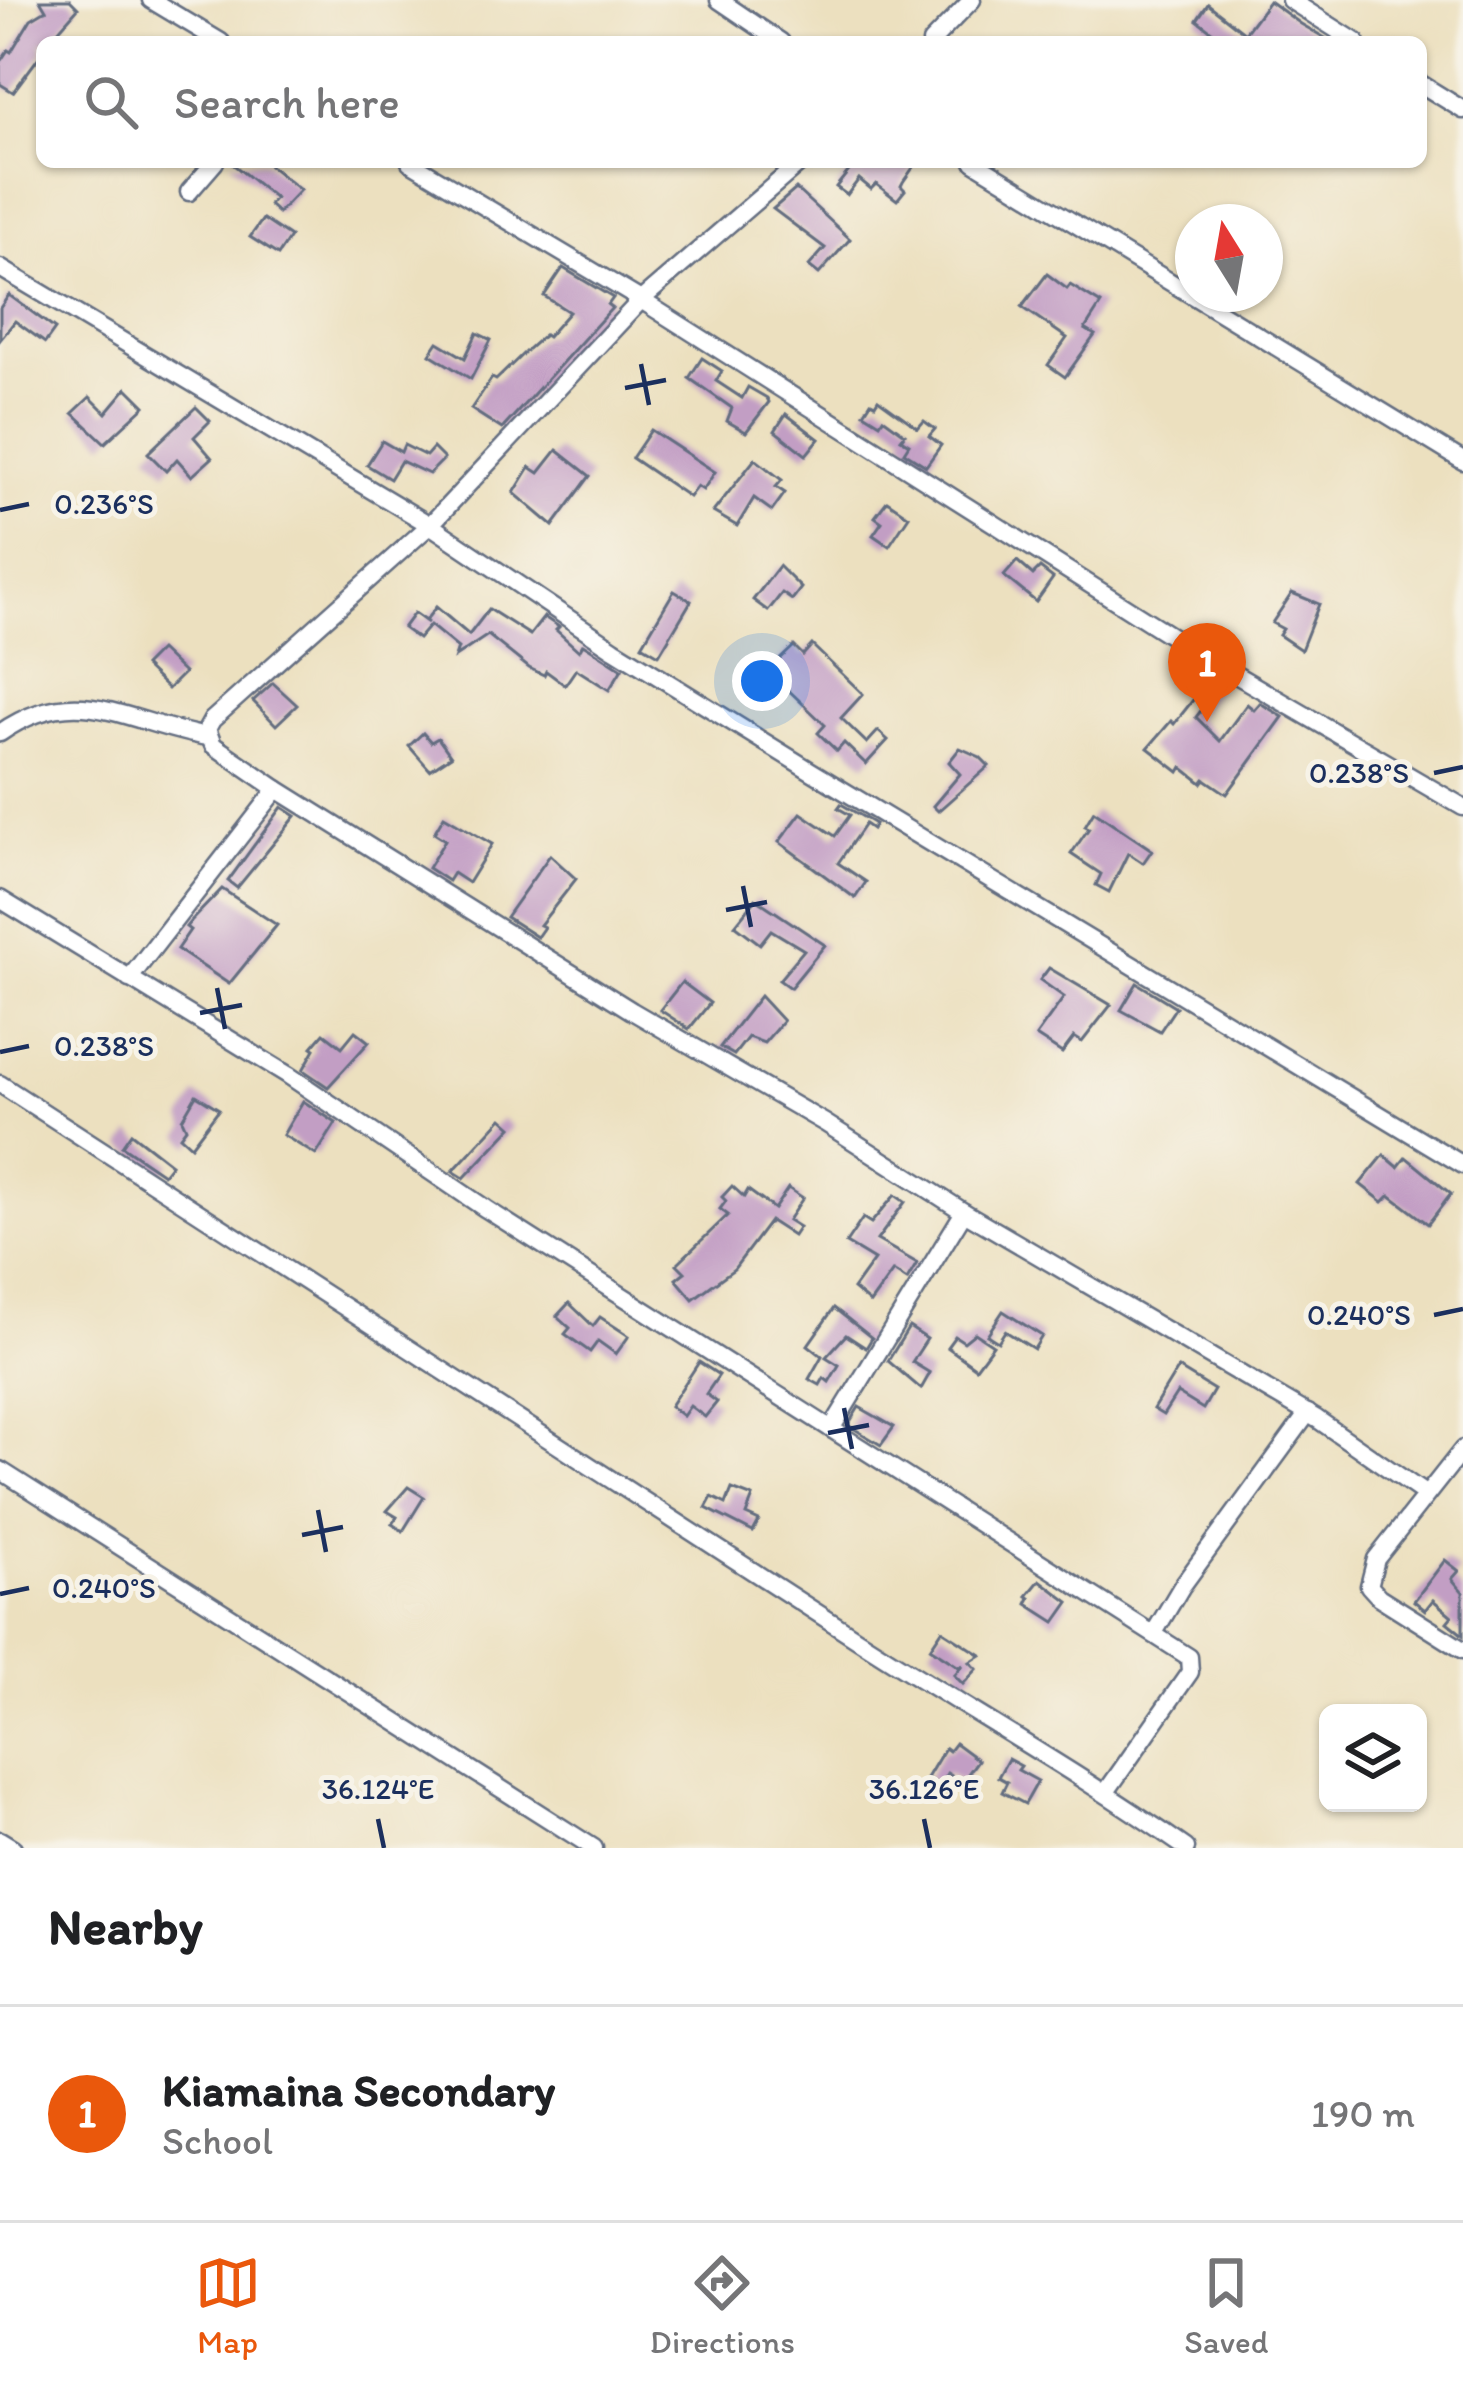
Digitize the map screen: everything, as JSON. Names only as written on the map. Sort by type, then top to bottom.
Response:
[{"type":"street","points":[[151,0],[210,36]]},
{"type":"street","points":[[719,0],[772,36]]},
{"type":"street","points":[[937,36],[972,0]]},
{"type":"street","points":[[1290,0],[1347,36]]},
{"type":"street","points":[[1427,88],[1463,110]]},
{"type":"street","points":[[189,192],[210,168]]},
{"type":"street","points":[[420,168],[640,300],[1195,651],[1463,807]]},
{"type":"street","points":[[208,737],[212,720],[430,525],[640,300],[794,168]]},
{"type":"street","points":[[984,168],[1463,461]]},
{"type":"street","points":[[0,268],[430,525],[653,674],[1463,1165]]},
{"type":"street","points":[[0,733],[48,707],[88,705],[152,726],[208,737],[277,790],[632,1011],[1308,1413],[1426,1494]]},
{"type":"street","points":[[129,979],[277,790]]},
{"type":"street","points":[[0,899],[288,1075],[486,1209],[1189,1658],[1192,1665],[1106,1792]]},
{"type":"street","points":[[0,1084],[898,1666],[1106,1792],[1186,1848]]},
{"type":"street","points":[[831,1429],[964,1212]]},
{"type":"street","points":[[1154,1633],[1182,1586],[1308,1413]]},
{"type":"street","points":[[1463,1449],[1376,1559],[1369,1586],[1378,1597],[1463,1650]]},
{"type":"street","points":[[0,1470],[594,1848]]},
{"type":"street","points":[[0,1840],[13,1848]]},
{"type":"building","points":[[40,0],[70,0],[78,8],[53,36],[36,36],[36,61],[13,92],[0,84],[0,62],[31,19],[46,10]]},
{"type":"building","points":[[1269,1],[1322,36],[1218,36],[1197,20],[1208,4],[1245,33]]},
{"type":"building","points":[[238,168],[272,168],[300,190],[278,213],[269,205],[275,198]]},
{"type":"building","points":[[851,168],[913,168],[897,200],[876,184],[871,189],[859,179],[847,195],[836,187]]},
{"type":"building","points":[[796,189],[850,239],[819,274],[809,266],[825,248],[773,209]]},
{"type":"building","points":[[263,219],[290,237],[278,255],[250,237]]},
{"type":"building","points":[[563,268],[613,298],[608,305],[612,308],[502,429],[471,409],[492,378],[496,380],[547,337],[569,312],[544,296]]},
{"type":"building","points":[[1047,274],[1101,304],[1085,329],[1095,335],[1065,377],[1048,365],[1067,338],[1022,307]]},
{"type":"building","points":[[9,295],[55,329],[45,343],[15,321],[0,340],[0,308]]},
{"type":"building","points":[[477,333],[491,340],[471,379],[430,354],[438,342],[465,358]]},
{"type":"building","points":[[702,358],[722,371],[716,381],[742,398],[748,387],[767,398],[769,402],[746,432],[727,421],[732,408],[689,378]]},
{"type":"building","points":[[127,388],[145,406],[105,443],[73,413],[90,397],[106,413]]},
{"type":"building","points":[[878,399],[918,428],[924,421],[935,429],[929,436],[941,445],[926,466],[904,452],[909,444],[901,439],[905,434],[883,418],[880,423],[864,413]]},
{"type":"building","points":[[196,407],[210,421],[194,437],[212,458],[192,476],[177,459],[166,471],[148,453]]},
{"type":"building","points":[[786,414],[819,439],[806,455],[775,431]]},
{"type":"building","points":[[651,430],[715,472],[703,490],[697,486],[689,497],[632,458]]},
{"type":"building","points":[[382,441],[401,452],[404,445],[426,456],[433,448],[444,459],[429,474],[401,461],[390,479],[367,465]]},
{"type":"building","points":[[557,450],[590,476],[553,526],[514,493],[530,467],[539,473]]},
{"type":"building","points":[[755,459],[782,480],[776,487],[785,493],[772,511],[754,498],[737,526],[713,512]]},
{"type":"building","points":[[887,501],[909,516],[889,546],[873,535],[882,522],[875,517]]},
{"type":"building","points":[[1017,561],[1033,575],[1040,568],[1053,578],[1036,602],[1004,576]]},
{"type":"building","points":[[779,566],[801,588],[792,600],[782,593],[768,611],[753,600]]},
{"type":"building","points":[[674,591],[691,601],[659,655],[642,645]]},
{"type":"building","points":[[1292,593],[1319,604],[1301,650],[1279,635],[1283,629],[1272,623]]},
{"type":"building","points":[[436,607],[469,635],[489,609],[530,635],[544,617],[579,651],[583,644],[622,669],[609,690],[576,669],[565,685],[546,671],[544,675],[529,668],[488,635],[455,657],[458,648],[430,625],[418,639],[403,628],[414,613],[425,621]]},
{"type":"building","points":[[812,645],[863,694],[841,718],[867,743],[878,731],[888,740],[866,764],[844,743],[837,751],[818,733],[825,725],[778,680],[785,673],[776,663],[794,646],[803,655]]},
{"type":"building","points":[[160,650],[184,673],[168,689],[144,666]]},
{"type":"building","points":[[1212,676],[1223,682],[1196,717],[1220,741],[1247,704],[1254,710],[1260,703],[1283,717],[1227,794],[1182,767],[1179,772],[1148,748]]},
{"type":"building","points":[[273,683],[297,705],[276,725],[253,701]]},
{"type":"building","points":[[423,733],[431,742],[438,738],[451,756],[430,770],[409,746]]},
{"type":"building","points":[[960,748],[989,766],[938,811],[933,806],[960,774],[949,762]]},
{"type":"building","points":[[841,804],[875,824],[872,829],[865,824],[838,863],[866,882],[855,898],[779,842],[801,813],[835,836],[850,815],[838,808]]},
{"type":"building","points":[[282,807],[296,816],[237,888],[228,881]]},
{"type":"building","points":[[1094,811],[1152,850],[1143,863],[1128,853],[1109,892],[1096,885],[1101,874],[1071,854],[1089,828],[1085,826]]},
{"type":"building","points":[[444,816],[492,844],[468,883],[453,873],[448,881],[428,868],[445,840],[434,833]]},
{"type":"building","points":[[550,855],[576,879],[540,925],[544,927],[537,937],[506,917]]},
{"type":"building","points":[[222,889],[277,925],[229,984],[177,949],[190,930],[186,927]]},
{"type":"building","points":[[756,899],[825,945],[790,988],[779,980],[804,950],[771,930],[760,944],[735,925]]},
{"type":"building","points":[[1049,968],[1111,1005],[1082,1042],[1074,1037],[1062,1053],[1036,1036],[1064,997],[1040,980]]},
{"type":"building","points":[[682,982],[710,1003],[689,1029],[660,1010]]},
{"type":"building","points":[[1137,983],[1176,1007],[1160,1031],[1121,1010]]},
{"type":"building","points":[[760,996],[783,1021],[764,1043],[748,1037],[734,1055],[720,1047]]},
{"type":"building","points":[[355,1031],[369,1042],[328,1087],[303,1070],[324,1033],[342,1047]]},
{"type":"building","points":[[196,1095],[219,1109],[191,1146],[180,1136],[186,1128],[182,1119]]},
{"type":"building","points":[[303,1101],[336,1123],[316,1155],[283,1135]]},
{"type":"building","points":[[502,1118],[512,1127],[464,1178],[453,1171]]},
{"type":"building","points":[[131,1133],[171,1164],[163,1174],[122,1146]]},
{"type":"building","points":[[1384,1155],[1398,1167],[1406,1157],[1451,1194],[1428,1224],[1390,1195],[1383,1202],[1360,1184]]},
{"type":"building","points":[[732,1186],[744,1197],[748,1190],[774,1209],[788,1188],[803,1198],[788,1220],[799,1227],[793,1236],[770,1221],[734,1269],[693,1299],[676,1279],[685,1272],[677,1264],[728,1215],[720,1209],[726,1201],[722,1197]]},
{"type":"building","points":[[895,1195],[905,1202],[877,1240],[917,1263],[907,1280],[893,1271],[870,1303],[853,1289],[874,1260],[846,1243],[863,1218],[871,1223]]},
{"type":"building","points":[[569,1303],[593,1326],[600,1317],[629,1336],[616,1354],[598,1341],[590,1352],[565,1334],[570,1328],[557,1316]]},
{"type":"building","points":[[834,1308],[872,1338],[866,1348],[846,1335],[826,1357],[839,1365],[829,1382],[824,1378],[820,1385],[809,1379],[822,1356],[808,1345]]},
{"type":"building","points":[[1003,1311],[1042,1336],[1034,1349],[1005,1331],[998,1342],[987,1335]]},
{"type":"building","points":[[909,1327],[927,1339],[912,1362],[930,1373],[921,1389],[888,1361]]},
{"type":"building","points":[[975,1333],[993,1345],[976,1368],[947,1347],[955,1336],[964,1342]]},
{"type":"building","points":[[699,1362],[719,1375],[706,1394],[717,1402],[705,1417],[690,1406],[683,1416],[670,1406]]},
{"type":"building","points":[[1178,1368],[1214,1390],[1203,1409],[1177,1393],[1163,1415],[1153,1409]]},
{"type":"building","points":[[859,1407],[894,1427],[881,1445],[848,1425]]},
{"type":"building","points":[[408,1487],[424,1497],[403,1531],[392,1524],[397,1517],[387,1511]]},
{"type":"building","points":[[732,1489],[753,1497],[746,1515],[759,1521],[753,1532],[706,1508],[712,1497],[726,1504]]},
{"type":"building","points":[[1445,1560],[1459,1571],[1452,1579],[1463,1592],[1463,1635],[1447,1622],[1452,1616],[1433,1600],[1425,1610],[1414,1601]]},
{"type":"building","points":[[1040,1580],[1069,1602],[1055,1622],[1027,1604],[1027,1596]]},
{"type":"building","points":[[942,1630],[981,1655],[970,1662],[977,1669],[963,1684],[954,1675],[963,1665],[959,1667],[930,1648]]},
{"type":"building","points":[[955,1743],[978,1760],[962,1782],[947,1773],[940,1785],[927,1778],[945,1748],[949,1751]]},
{"type":"building","points":[[1008,1759],[1038,1781],[1025,1804],[1002,1792],[1007,1782],[998,1777]]},
{"type":"place","name":"Kiamaina Secondary","points":[[1207,722]]}]
